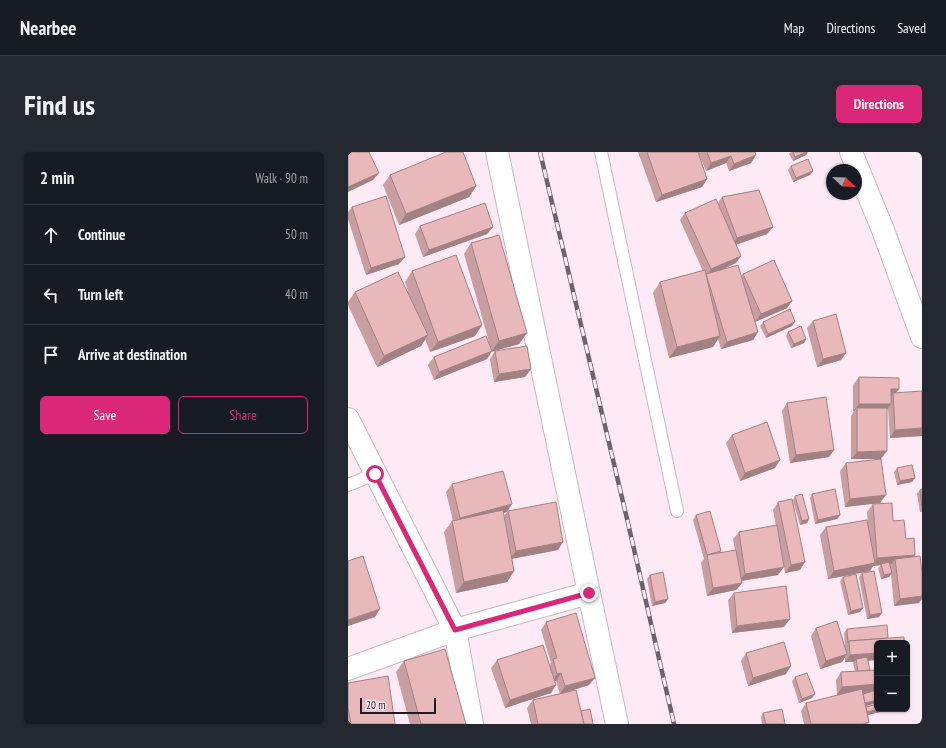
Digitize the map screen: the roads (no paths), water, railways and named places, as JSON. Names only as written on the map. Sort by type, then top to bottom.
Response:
[{"type":"street","points":[[497,152],[617,724]]},
{"type":"street","points":[[851,152],[883,230],[922,337]]},
{"type":"street","points":[[348,418],[455,630],[472,724]]},
{"type":"street","points":[[348,669],[455,630],[589,593]]},
{"type":"lane","points":[[600,152],[677,511]]},
{"type":"lane","points":[[348,485],[375,474]]},
{"type":"railway","points":[[540,152],[674,724]]}]
